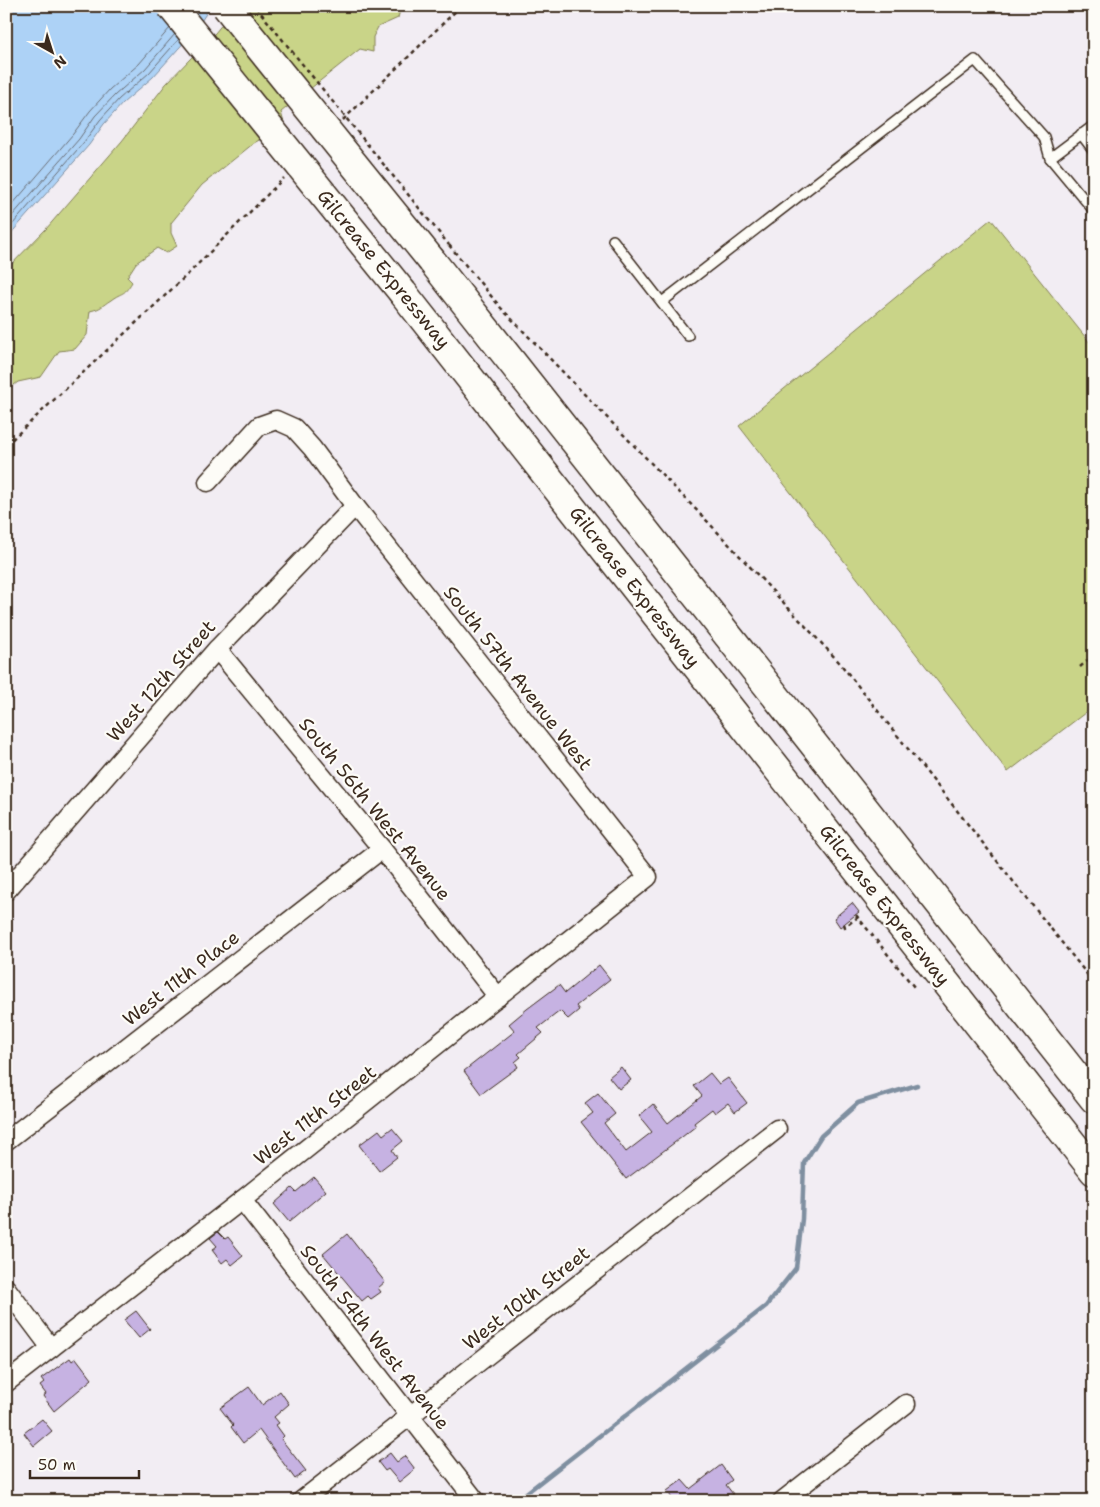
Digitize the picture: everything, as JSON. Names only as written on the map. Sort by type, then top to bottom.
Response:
[{"type":"highway","name":"Gilcrease Expressway","points":[[171,6],[404,292],[1094,1171]]},
{"type":"highway","points":[[226,6],[441,253],[1094,1099]]},
{"type":"street","name":"South 57th Avenue West","points":[[208,482],[260,426],[276,420],[294,428],[312,448],[355,506],[648,877]]},
{"type":"street","name":"West 12th Street","points":[[6,891],[217,649],[355,506]]},
{"type":"street","name":"South 56th West Avenue","points":[[217,649],[382,849],[498,997]]},
{"type":"street","name":"West 11th Place","points":[[6,1141],[382,849]]},
{"type":"street","name":"West 11th Street","points":[[6,1383],[242,1200],[648,877]]},
{"type":"street","name":"West 10th Street","points":[[301,1501],[777,1129]]},
{"type":"street","name":"South 54th West Avenue","points":[[242,1200],[476,1501]]},
{"type":"street","points":[[6,1288],[51,1348]]},
{"type":"street","points":[[782,1501],[906,1404]]},
{"type":"lane","points":[[662,302],[975,60],[1044,137],[1050,158],[1094,211]]},
{"type":"lane","points":[[1050,158],[1094,125]]},
{"type":"lane","points":[[1081,134],[1094,151]]},
{"type":"lane","points":[[613,240],[688,336]]},
{"type":"path","points":[[255,6],[441,253],[501,308],[710,523],[839,662],[1094,982]]},
{"type":"path","points":[[342,122],[461,6]]},
{"type":"path","points":[[6,445],[188,274],[286,176]]},
{"type":"path","points":[[1080,667],[1094,655]]},
{"type":"path","points":[[844,924],[846,927],[857,916],[914,987]]},
{"type":"green space","points":[[237,6],[401,6],[398,18],[378,27],[373,37],[373,52],[360,49],[281,112],[284,123],[254,143],[202,185],[171,223],[171,233],[177,246],[166,253],[157,248],[136,263],[127,277],[132,282],[127,290],[100,308],[90,311],[87,335],[75,349],[59,351],[41,377],[18,382],[6,391],[6,270],[46,229],[122,141],[166,84],[215,33]]},
{"type":"green space","points":[[991,219],[1094,348],[1094,706],[1008,772],[739,426]]},
{"type":"water","points":[[6,6],[211,6],[196,29],[153,77],[123,103],[104,124],[89,145],[6,239]]},
{"type":"building","points":[[852,903],[859,912],[840,927],[834,918]]},
{"type":"building","points":[[599,965],[610,979],[576,1006],[579,1010],[568,1019],[560,1011],[538,1028],[543,1033],[518,1054],[521,1057],[515,1062],[518,1067],[481,1094],[464,1071],[515,1031],[509,1024],[527,1009],[559,985],[565,993]]},
{"type":"building","points":[[621,1067],[631,1080],[619,1089],[609,1077]]},
{"type":"building","points":[[710,1073],[719,1084],[728,1078],[747,1103],[735,1112],[728,1103],[715,1113],[712,1109],[694,1123],[696,1126],[626,1179],[581,1122],[593,1113],[585,1103],[598,1093],[615,1114],[604,1123],[626,1152],[652,1132],[639,1116],[653,1104],[668,1123],[702,1096],[694,1086]]},
{"type":"building","points":[[392,1128],[403,1141],[392,1150],[397,1157],[379,1171],[359,1145],[379,1130],[383,1135]]},
{"type":"building","points":[[314,1177],[326,1191],[289,1222],[274,1204],[292,1188],[296,1192]]},
{"type":"building","points":[[218,1232],[225,1239],[228,1237],[243,1256],[232,1265],[227,1259],[222,1263],[212,1250],[217,1246],[210,1238]]},
{"type":"building","points":[[347,1234],[385,1282],[378,1288],[381,1292],[371,1299],[368,1296],[362,1301],[323,1254]]},
{"type":"building","points":[[136,1311],[150,1329],[139,1338],[124,1320]]},
{"type":"building","points":[[70,1358],[72,1361],[76,1358],[92,1379],[54,1411],[43,1396],[46,1394],[40,1386],[44,1383],[41,1379]]},
{"type":"building","points":[[249,1387],[262,1405],[280,1391],[289,1404],[274,1417],[279,1423],[276,1425],[284,1436],[281,1439],[306,1471],[295,1479],[259,1430],[243,1443],[231,1427],[233,1425],[220,1408]]},
{"type":"building","points":[[42,1419],[52,1431],[34,1446],[24,1433]]},
{"type":"building","points":[[390,1453],[397,1462],[405,1456],[415,1469],[399,1482],[388,1469],[385,1471],[378,1462]]},
{"type":"building","points":[[721,1465],[732,1480],[726,1485],[733,1494],[724,1501],[674,1501],[667,1491],[682,1480],[690,1489]]},
{"type":"waterway","points":[[516,1501],[766,1306],[796,1268],[802,1219],[804,1163],[821,1136],[858,1103],[917,1085]]}]
